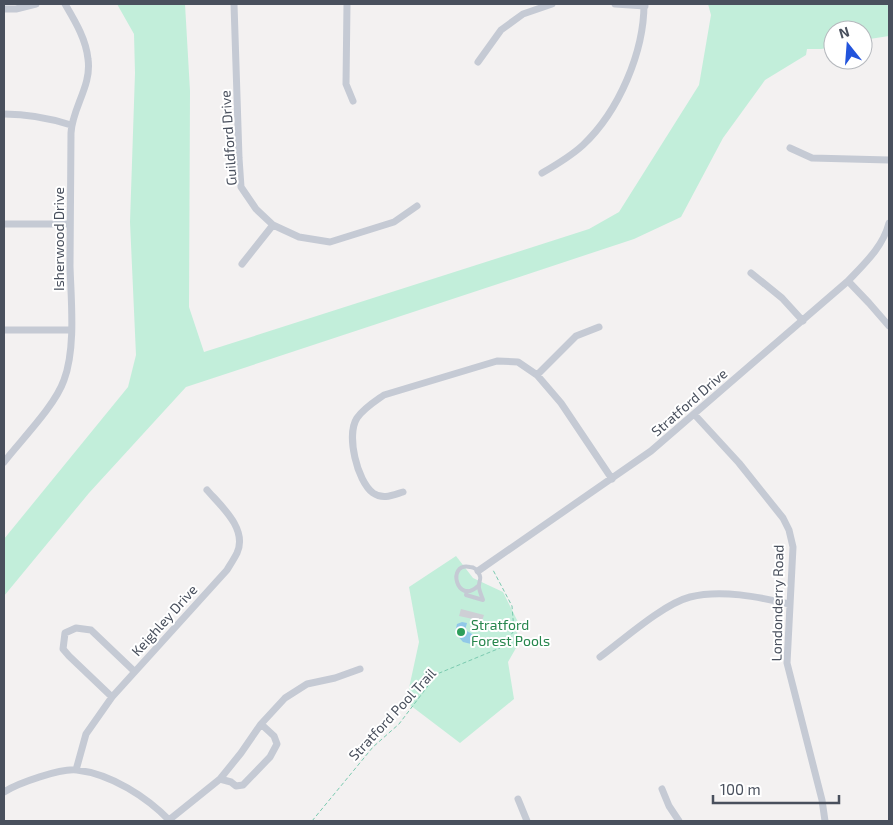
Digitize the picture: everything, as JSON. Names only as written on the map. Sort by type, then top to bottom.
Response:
[{"type":"street","points":[[4,9],[16,9],[36,4]]},
{"type":"street","name":"Isherwood Drive","points":[[4,462],[47,409],[64,380],[69,360],[71,330],[71,125],[86,86],[89,61],[82,34],[65,4]]},
{"type":"street","name":"Guildford Drive","points":[[234,4],[241,187],[256,208],[273,225],[299,237],[330,242],[394,222],[417,206]]},
{"type":"street","points":[[347,4],[346,84],[353,100]]},
{"type":"street","points":[[478,62],[501,30],[523,14],[552,4]]},
{"type":"street","points":[[542,173],[584,144],[618,98],[632,67],[640,42],[644,5],[615,4]]},
{"type":"street","points":[[4,114],[48,118],[71,125]]},
{"type":"street","points":[[790,148],[812,158],[889,160]]},
{"type":"street","name":"Stratford Drive","points":[[478,571],[651,451],[848,281],[870,258],[887,232],[889,223]]},
{"type":"street","points":[[4,224],[70,224]]},
{"type":"street","points":[[242,264],[273,225]]},
{"type":"street","points":[[751,273],[782,298],[803,321]]},
{"type":"street","points":[[848,281],[889,326]]},
{"type":"street","points":[[537,375],[576,336],[599,327]]},
{"type":"street","points":[[4,330],[71,330]]},
{"type":"street","points":[[403,492],[385,497],[374,494],[364,483],[352,444],[352,430],[357,418],[368,406],[384,395],[497,361],[518,362],[537,375],[561,403],[612,479]]},
{"type":"street","name":"Londonderry Road","points":[[694,414],[739,463],[783,518],[789,530],[793,547],[787,663],[822,800],[825,821]]},
{"type":"street","name":"Keighley Drive","points":[[76,770],[86,734],[112,697],[227,570],[238,552],[239,534],[230,516],[207,490]]},
{"type":"street","points":[[600,657],[665,609],[689,597],[720,594],[757,596],[789,604]]},
{"type":"street","points":[[112,697],[63,648],[65,633],[76,628],[91,630],[134,671]]},
{"type":"street","points":[[4,790],[41,776],[76,770],[116,781],[139,795],[170,820],[220,778],[241,753],[261,724],[285,698],[307,684],[335,678],[360,669]]},
{"type":"street","points":[[220,778],[236,786],[242,786],[270,757],[277,744],[274,736],[261,724]]},
{"type":"street","points":[[662,789],[669,806],[679,821]]},
{"type":"street","points":[[518,799],[527,821]]},
{"type":"lane","points":[[463,567],[475,568],[481,578],[478,586],[475,589],[463,590],[457,584],[457,573],[463,567]]},
{"type":"lane","points":[[467,591],[466,595],[483,600],[478,586]]},
{"type":"path","name":"Stratford Pool Trail","points":[[312,821],[373,747],[399,724],[437,674],[500,648],[514,631],[512,606],[489,563]]},
{"type":"green space","points":[[117,4],[185,4],[190,91],[189,307],[204,352],[589,229],[619,212],[699,85],[711,15],[708,4],[889,4],[889,36],[873,38],[873,20],[823,20],[823,49],[807,49],[806,55],[765,80],[723,138],[681,217],[634,239],[186,387],[89,493],[4,596],[4,539],[128,387],[136,355],[130,222],[135,73],[134,34]]},
{"type":"green space","points":[[456,556],[473,578],[503,592],[518,622],[516,648],[508,662],[514,699],[460,743],[406,702],[419,642],[409,587]]},
{"type":"water","name":"Stratford Forest Pools","points":[[467,623],[465,630],[474,635],[471,644],[463,642],[455,633],[457,624]]},
{"type":"building","points":[[461,609],[484,615],[482,621],[459,616]]},
{"type":"place","name":"Stratford Forest Pools","points":[[461,632]]}]
